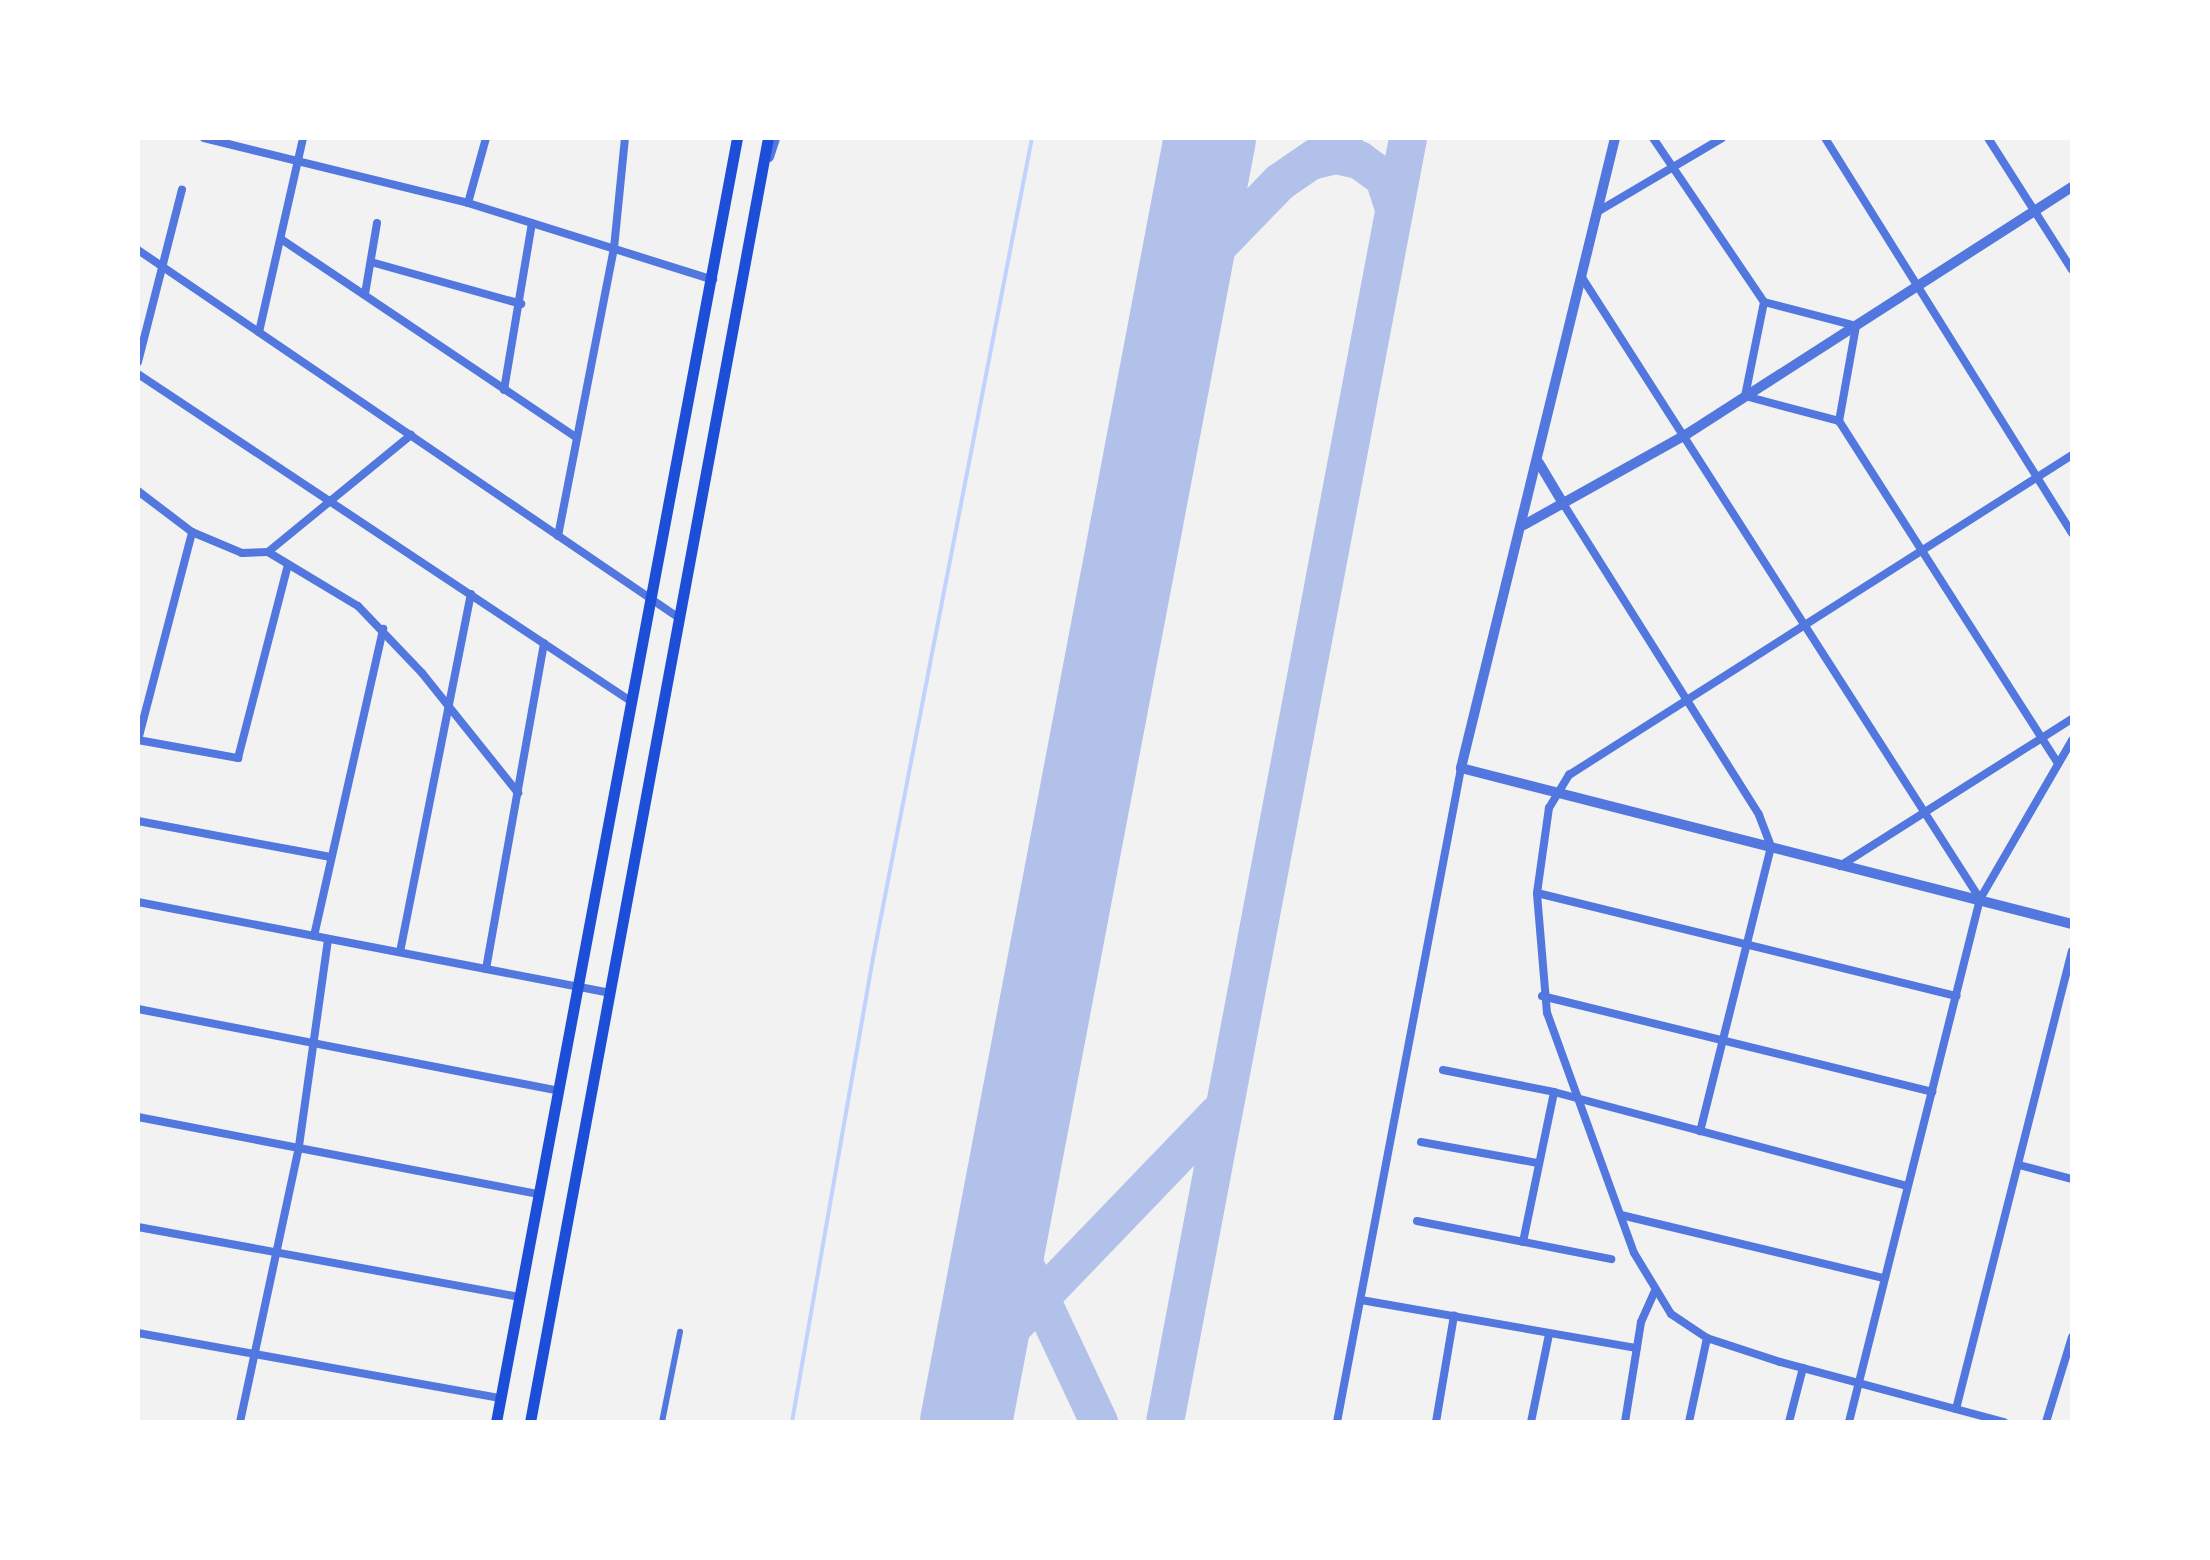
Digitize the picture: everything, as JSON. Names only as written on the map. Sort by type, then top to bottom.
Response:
[{"type":"main road","points":[[496,1422],[737,138]]},
{"type":"main road","points":[[530,1422],[771,138]]},
{"type":"street","points":[[204,138],[468,203],[713,280]]},
{"type":"street","points":[[259,332],[302,138]]},
{"type":"street","points":[[468,203],[486,138]]},
{"type":"street","points":[[558,536],[614,248],[625,138]]},
{"type":"street","points":[[1337,1422],[1460,768],[1524,526],[1578,273],[1615,138]]},
{"type":"street","points":[[1653,138],[1764,302],[1856,326]]},
{"type":"street","points":[[1592,214],[1722,138]]},
{"type":"street","points":[[1825,138],[2072,533]]},
{"type":"street","points":[[1988,138],[2072,270]]},
{"type":"street","points":[[1524,526],[1687,434],[2072,187]]},
{"type":"street","points":[[138,362],[182,190]]},
{"type":"street","points":[[365,294],[376,223]]},
{"type":"street","points":[[504,390],[532,223]]},
{"type":"street","points":[[282,238],[576,436]]},
{"type":"street","points":[[138,250],[680,618]]},
{"type":"street","points":[[371,262],[521,304]]},
{"type":"street","points":[[1578,273],[1687,434],[1980,899]]},
{"type":"street","points":[[1745,396],[1764,302]]},
{"type":"street","points":[[1856,326],[1839,421],[2058,763]]},
{"type":"street","points":[[138,374],[632,702]]},
{"type":"street","points":[[1745,396],[1839,421]]},
{"type":"street","points":[[138,491],[192,532],[242,553],[268,552],[333,503],[410,435]]},
{"type":"street","points":[[2004,1422],[1707,1338],[1671,1314],[1655,1290],[1621,1215],[1542,996],[1537,893],[1555,791],[1606,748],[2072,455]]},
{"type":"street","points":[[1539,462],[1759,815],[1771,847],[1700,1130]]},
{"type":"street","points":[[192,532],[138,740],[220,758],[241,754],[287,568]]},
{"type":"street","points":[[268,552],[287,568],[358,606],[382,629],[518,793]]},
{"type":"street","points":[[400,952],[471,594]]},
{"type":"street","points":[[314,936],[382,629]]},
{"type":"street","points":[[486,969],[544,643]]},
{"type":"street","points":[[1840,866],[2072,720]]},
{"type":"street","points":[[1849,1422],[1980,899],[2072,740]]},
{"type":"street","points":[[1460,768],[1840,866],[2070,920]]},
{"type":"street","points":[[138,821],[332,858]]},
{"type":"street","points":[[1537,893],[1957,996]]},
{"type":"street","points":[[138,902],[609,993]]},
{"type":"street","points":[[240,1422],[299,1146],[317,1044],[328,939]]},
{"type":"street","points":[[1956,1409],[2072,951]]},
{"type":"street","points":[[1542,996],[1932,1092]]},
{"type":"street","points":[[138,1009],[558,1091]]},
{"type":"street","points":[[1443,1070],[1578,1098],[1907,1186]]},
{"type":"street","points":[[1523,1242],[1554,1092]]},
{"type":"street","points":[[138,1118],[538,1194]]},
{"type":"street","points":[[1422,1142],[1538,1163]]},
{"type":"street","points":[[2019,1166],[2072,1179]]},
{"type":"street","points":[[1621,1215],[1883,1278]]},
{"type":"street","points":[[1417,1222],[1611,1258]]},
{"type":"street","points":[[138,1227],[519,1297]]},
{"type":"street","points":[[1624,1422],[1638,1348],[1655,1290]]},
{"type":"street","points":[[1362,1300],[1638,1348]]},
{"type":"street","points":[[1436,1422],[1454,1316]]},
{"type":"street","points":[[662,1422],[680,1332]]},
{"type":"street","points":[[138,1333],[500,1398]]},
{"type":"street","points":[[1532,1422],[1548,1334]]},
{"type":"street","points":[[2046,1422],[2072,1337]]},
{"type":"street","points":[[1688,1422],[1707,1338]]},
{"type":"street","points":[[1789,1422],[1803,1368]]},
{"type":"waterway","points":[[792,1422],[873,958],[1032,138]]},
{"type":"taxiway","points":[[1183,282],[1280,182],[1344,138]]},
{"type":"taxiway","points":[[1165,1422],[1408,138]]},
{"type":"taxiway","points":[[1311,161],[1335,155],[1359,160],[1384,178],[1394,209]]},
{"type":"taxiway","points":[[978,1363],[1218,1114]]},
{"type":"taxiway","points":[[1008,1204],[1011,1235],[1099,1422]]},
{"type":"runway","points":[[966,1422],[1210,138]]}]
